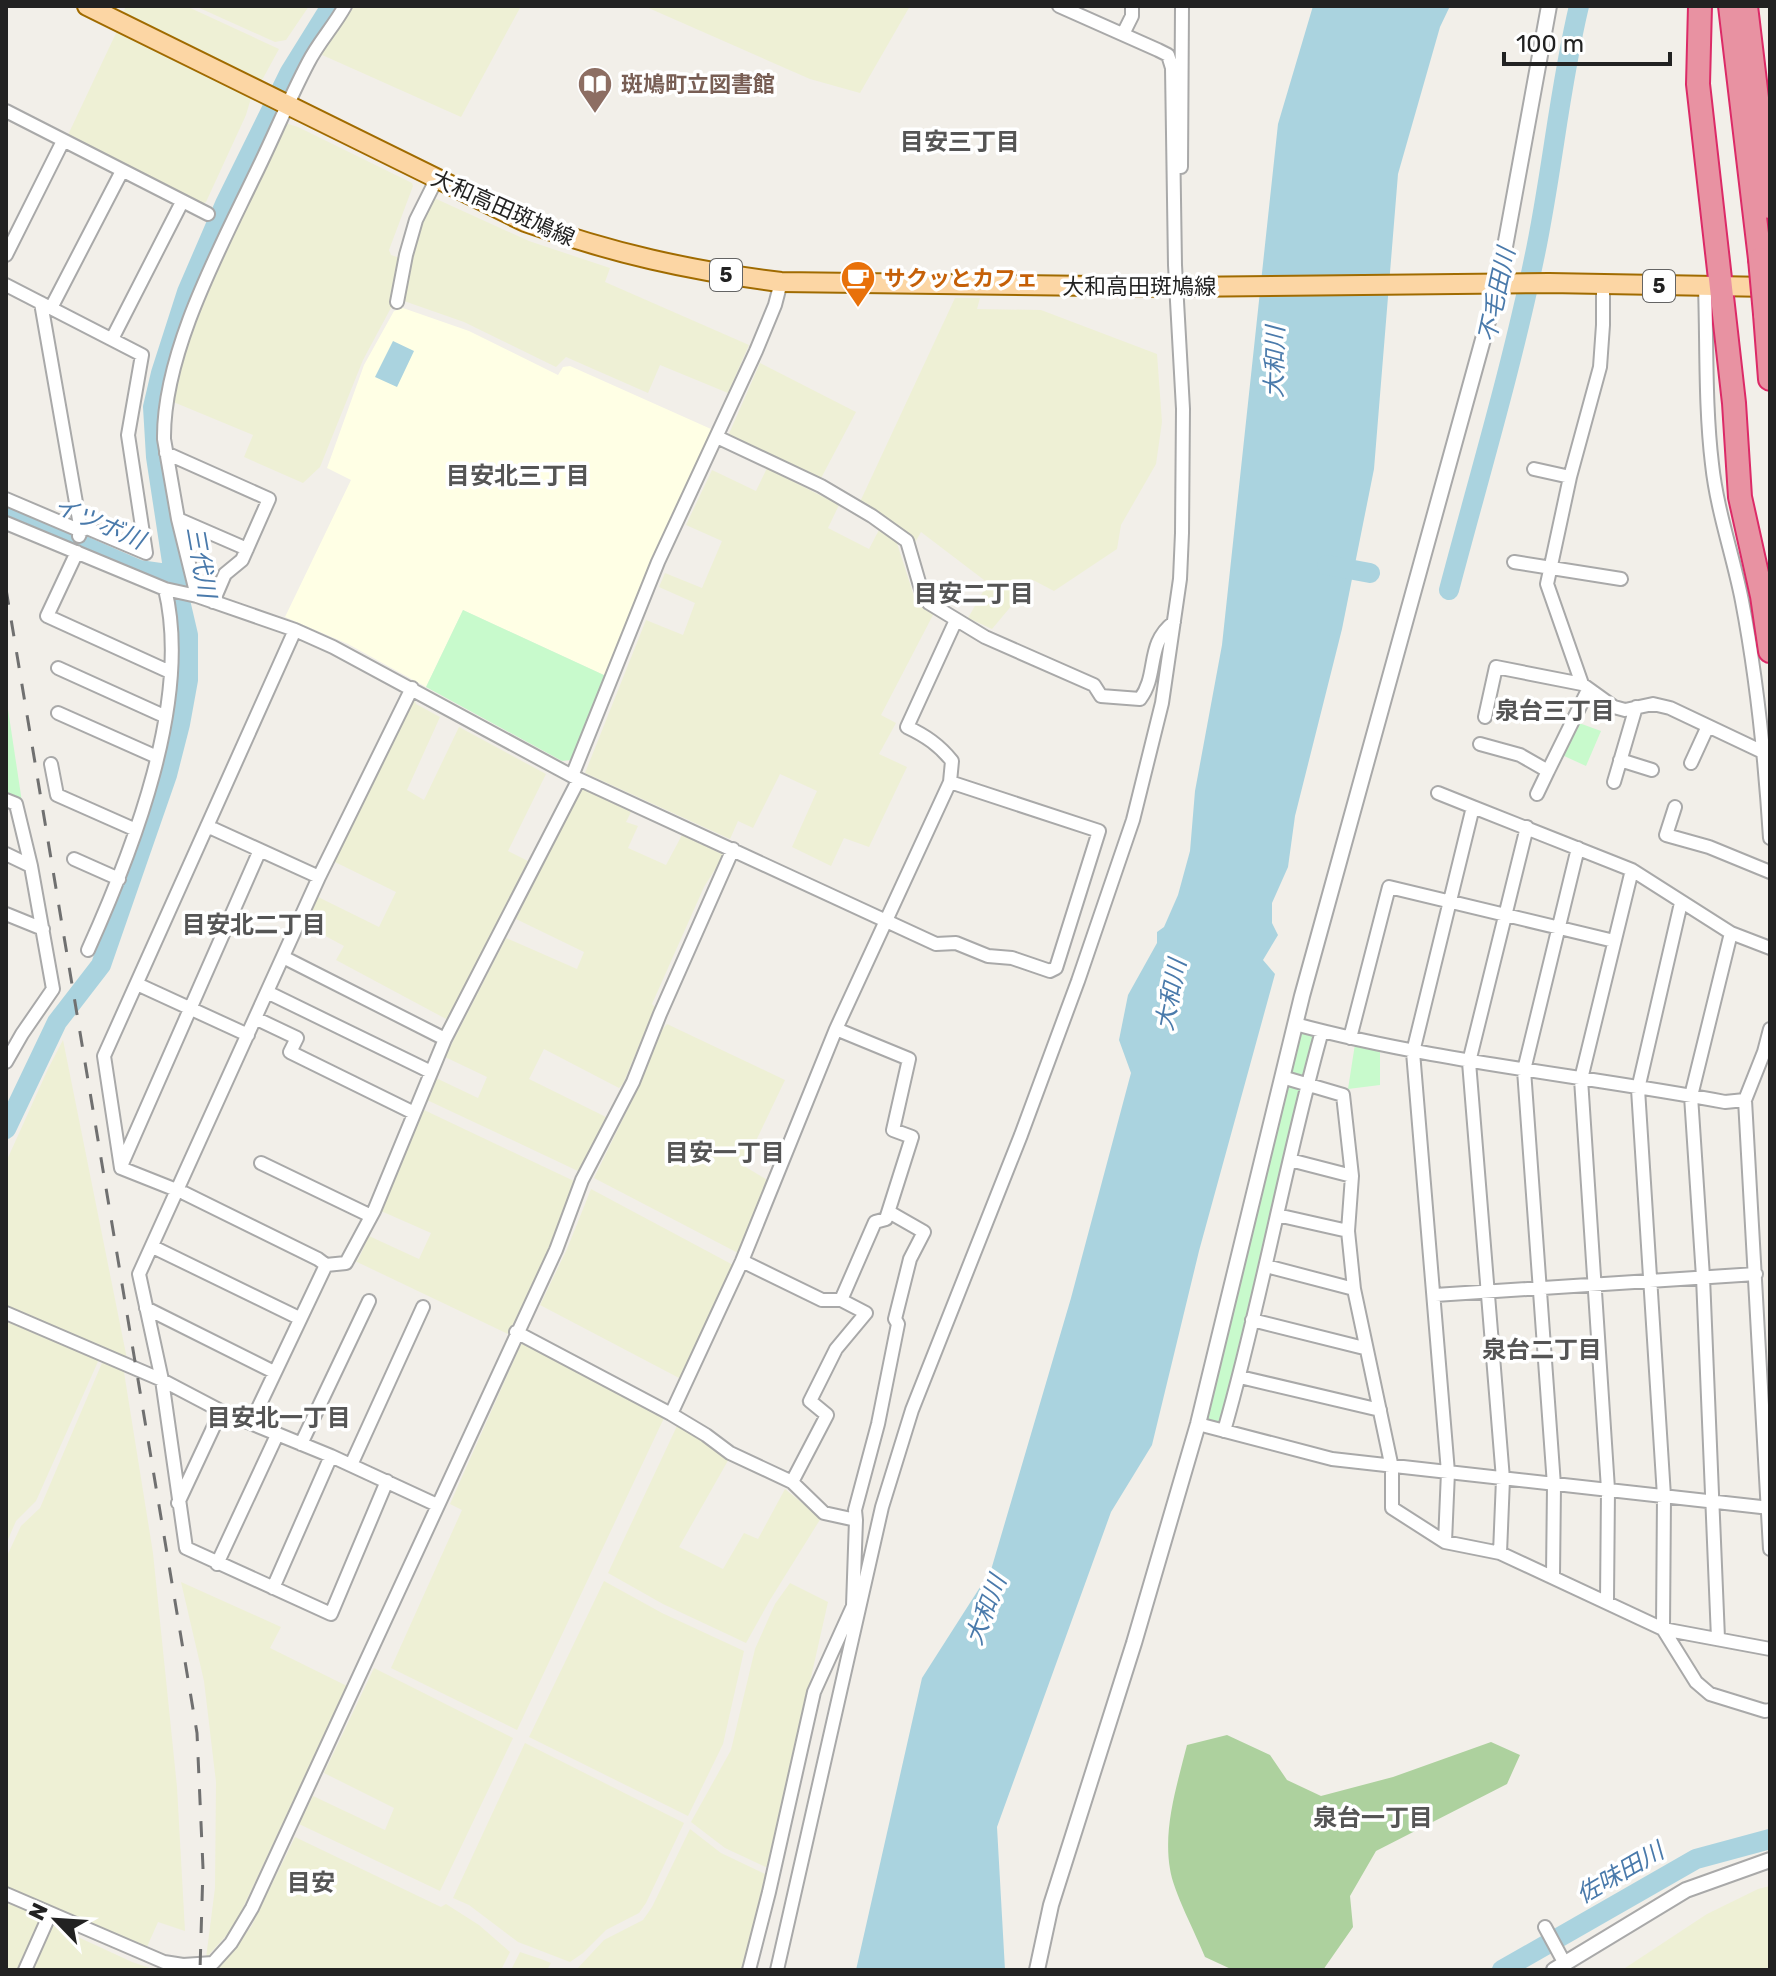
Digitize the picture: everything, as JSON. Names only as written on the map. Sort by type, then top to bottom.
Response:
[{"type":"highway","points":[[1700,6],[1698,84],[1713,287],[1734,403],[1740,497],[1762,596],[1770,651]]},
{"type":"highway","points":[[1730,6],[1760,259],[1770,379]]},
{"type":"highway","points":[[1746,6],[1770,207]]},
{"type":"main road","name":"大和高田斑鳩線","points":[[87,6],[525,222],[590,245],[718,274],[781,282],[1176,287],[1549,283],[1770,287]]},
{"type":"street","points":[[197,596],[178,519],[163,426],[173,373],[206,277],[286,105],[310,58],[345,6]]},
{"type":"street","points":[[777,1970],[856,1606],[882,1507],[912,1410],[1021,1135],[1133,820],[1162,703],[1174,622],[1182,533],[1183,409],[1175,265],[1172,68],[1168,55],[1059,6]]},
{"type":"street","points":[[1123,34],[1132,16],[1132,6]]},
{"type":"street","points":[[1175,265],[1181,202],[1182,6]]},
{"type":"street","points":[[1037,1970],[1051,1905],[1134,1643],[1198,1424],[1295,1024],[1498,285],[1549,6]]},
{"type":"street","points":[[6,111],[208,214]]},
{"type":"street","points":[[6,255],[63,141]]},
{"type":"street","points":[[122,171],[46,306],[81,531],[47,616],[170,672]]},
{"type":"street","points":[[397,302],[416,220],[436,180]]},
{"type":"street","points":[[112,339],[182,202]]},
{"type":"street","points":[[121,1166],[198,1199],[326,1265],[346,1263],[371,1216],[445,1039],[575,777],[658,562],[756,351],[781,282]]},
{"type":"street","points":[[1537,794],[1585,687],[1547,584],[1570,477],[1600,367],[1603,284]]},
{"type":"street","points":[[6,285],[142,355],[144,365],[128,435],[146,553],[87,528],[81,531],[6,499]]},
{"type":"street","points":[[1713,287],[1711,463],[1717,503],[1742,599],[1765,753],[1770,838]]},
{"type":"street","points":[[717,437],[821,486],[872,516],[907,541],[923,596],[929,603],[1019,654],[1094,685],[1101,696],[1140,699],[1147,690],[1156,643],[1174,622]]},
{"type":"street","points":[[166,453],[269,499],[242,560],[225,574],[213,602]]},
{"type":"street","points":[[1534,469],[1570,477]]},
{"type":"street","points":[[178,519],[247,549]]},
{"type":"street","points":[[6,523],[165,589],[197,596],[295,630],[333,647],[575,777],[936,944],[956,943],[988,956],[1012,958],[1050,971],[1056,968],[1099,831],[950,782]]},
{"type":"street","points":[[1514,562],[1621,579]]},
{"type":"street","points":[[88,950],[119,879],[157,757],[173,632],[165,589]]},
{"type":"street","points":[[671,1414],[742,1261],[836,1029],[950,782],[952,761],[935,743],[907,727],[956,620]]},
{"type":"street","points":[[121,1166],[104,1056],[295,630]]},
{"type":"street","points":[[1485,717],[1496,667],[1585,687],[1614,707],[1625,710],[1653,704],[1670,708],[1765,753]]},
{"type":"street","points":[[58,668],[164,716]]},
{"type":"street","points":[[387,1481],[331,1614],[186,1548],[162,1380],[139,1274],[319,877],[412,688]]},
{"type":"street","points":[[1614,782],[1636,707]]},
{"type":"street","points":[[58,713],[157,757]]},
{"type":"street","points":[[1691,763],[1708,726]]},
{"type":"street","points":[[1480,744],[1520,755],[1548,771]]},
{"type":"street","points":[[1620,760],[1652,770]]},
{"type":"street","points":[[51,764],[57,795],[136,830]]},
{"type":"street","points":[[1438,793],[1632,870],[1731,933],[1770,948]]},
{"type":"street","points":[[6,800],[16,804],[31,866],[53,989],[6,1062]]},
{"type":"street","points":[[1445,1542],[1448,1472],[1413,1052],[1473,807]]},
{"type":"street","points":[[1675,807],[1666,835],[1709,847],[1770,872]]},
{"type":"street","points":[[207,826],[319,877]]},
{"type":"street","points":[[1500,1553],[1503,1479],[1469,1062],[1527,827]]},
{"type":"street","points":[[1553,1576],[1554,1485],[1524,1070],[1578,848]]},
{"type":"street","points":[[6,1894],[164,1962],[205,1965],[213,1963],[221,1955],[252,1908],[556,1250],[582,1180],[633,1082],[733,849]]},
{"type":"street","points":[[121,1166],[260,850]]},
{"type":"street","points":[[6,854],[31,866]]},
{"type":"street","points":[[74,859],[119,879]]},
{"type":"street","points":[[1607,1601],[1608,1489],[1581,1079],[1632,870]]},
{"type":"street","points":[[1350,1038],[1389,887],[1614,941]]},
{"type":"street","points":[[1681,903],[1638,1089],[1664,1496],[1663,1629],[1696,1682],[1710,1694],[1770,1710]]},
{"type":"street","points":[[6,914],[43,929]]},
{"type":"street","points":[[1718,1638],[1703,1277],[1691,1096],[1731,933]]},
{"type":"street","points":[[283,957],[445,1039]]},
{"type":"street","points":[[137,984],[248,1035]]},
{"type":"street","points":[[267,992],[431,1072]]},
{"type":"street","points":[[255,1018],[297,1038],[290,1052],[414,1113]]},
{"type":"street","points":[[1295,1024],[1469,1062],[1725,1102],[1745,1100]]},
{"type":"street","points":[[836,1029],[909,1059],[893,1130],[912,1137],[886,1219],[875,1222],[841,1300]]},
{"type":"street","points":[[1770,1029],[1745,1100],[1770,1549]]},
{"type":"street","points":[[1224,1431],[1240,1377],[1322,1031]]},
{"type":"street","points":[[1282,1077],[1343,1095],[1352,1176],[1348,1231],[1354,1289],[1364,1348],[1392,1468],[1392,1508],[1445,1542],[1500,1553],[1663,1629],[1770,1649]]},
{"type":"street","points":[[1290,1160],[1352,1176]]},
{"type":"street","points":[[261,1163],[371,1216]]},
{"type":"street","points":[[749,1970],[814,1692],[856,1606],[855,1510],[893,1354],[898,1324],[895,1319],[910,1259],[924,1232],[889,1212]]},
{"type":"street","points":[[1277,1215],[1348,1231]]},
{"type":"street","points":[[153,1247],[299,1318]]},
{"type":"street","points":[[742,1261],[822,1300],[841,1300],[866,1313],[836,1349],[810,1401],[827,1415],[792,1482]]},
{"type":"street","points":[[251,1423],[326,1265]]},
{"type":"street","points":[[1266,1266],[1354,1289]]},
{"type":"street","points":[[1435,1295],[1756,1274]]},
{"type":"street","points":[[301,1444],[369,1301]]},
{"type":"street","points":[[351,1465],[423,1307]]},
{"type":"street","points":[[146,1308],[274,1372]]},
{"type":"street","points":[[6,1313],[437,1505]]},
{"type":"street","points":[[1252,1320],[1364,1348]]},
{"type":"street","points":[[516,1332],[671,1414],[730,1453],[792,1482],[824,1513],[856,1520]]},
{"type":"street","points":[[1240,1377],[1380,1410]]},
{"type":"street","points":[[178,1503],[221,1411]]},
{"type":"street","points":[[1198,1424],[1332,1459],[1392,1468],[1770,1508]]},
{"type":"street","points":[[217,1564],[277,1435]]},
{"type":"street","points":[[273,1588],[331,1456]]},
{"type":"street","points":[[1545,1927],[1560,1964],[1686,1890],[1770,1860]]},
{"type":"street","points":[[25,1970],[50,1914]]},
{"type":"shaded area","points":[[126,6],[186,6],[279,49],[261,82],[123,13]]},
{"type":"shaded area","points":[[195,6],[309,6],[286,40],[275,42]]},
{"type":"shaded area","points":[[351,6],[521,6],[461,117],[320,54]]},
{"type":"shaded area","points":[[644,6],[910,6],[860,93],[810,79]]},
{"type":"shaded area","points":[[117,31],[251,98],[206,202],[200,205],[67,137]]},
{"type":"shaded area","points":[[282,122],[298,127],[413,186],[389,250],[391,255],[400,258],[393,304],[363,360],[320,467],[303,483],[244,457],[253,435],[171,401],[207,283]]},
{"type":"shaded area","points":[[432,197],[529,241],[610,268],[605,282],[749,345],[728,393],[660,365],[648,393],[566,357],[556,367],[464,322],[404,301],[417,232]]},
{"type":"shaded area","points":[[955,298],[980,298],[977,309],[1041,310],[1157,354],[1162,422],[1156,464],[1121,525],[1117,549],[1054,591],[1033,580],[992,629],[968,618],[988,583],[921,532],[913,546],[859,504]]},
{"type":"shaded area","points":[[403,308],[469,331],[558,375],[563,367],[570,366],[711,429],[712,435],[606,676],[463,610],[426,687],[348,644],[285,617],[351,480],[327,468],[364,365],[394,311]]},
{"type":"shaded area","points":[[760,363],[856,412],[819,482],[728,436]]},
{"type":"shaded area","points":[[767,468],[839,505],[828,528],[869,549],[880,528],[895,537],[914,596],[934,613],[881,715],[896,723],[879,754],[907,767],[869,847],[844,838],[831,866],[792,847],[817,791],[780,774],[753,828],[738,821],[730,839],[585,773],[646,620],[683,635],[695,603],[659,587],[665,573],[702,588],[722,541],[686,525],[712,470],[756,491]]},
{"type":"shaded area","points":[[415,701],[440,717],[407,790],[424,800],[459,727],[546,774],[508,851],[528,861],[448,1020],[336,960],[344,946],[303,924],[316,896],[379,927],[396,892],[333,861],[409,703]]},
{"type":"shaded area","points":[[581,788],[631,812],[626,822],[638,826],[628,848],[666,865],[682,835],[724,855],[704,887],[652,1004],[655,1007],[623,1084],[619,1088],[544,1049],[529,1079],[606,1117],[580,1172],[427,1100],[436,1078],[478,1098],[487,1077],[445,1057],[506,938],[577,969],[584,952],[516,919]]},
{"type":"shaded area","points":[[667,1024],[785,1080],[744,1166],[769,1181],[742,1252],[738,1253],[594,1178],[641,1082],[661,1031]]},
{"type":"shaded area","points":[[63,1040],[127,1359],[6,1307],[6,1162]]},
{"type":"shaded area","points":[[422,1109],[576,1182],[554,1241],[508,1334],[355,1261],[369,1236],[419,1259],[431,1233],[381,1211]]},
{"type":"shaded area","points":[[591,1189],[735,1266],[681,1379],[540,1305]]},
{"type":"shaded area","points":[[6,1315],[100,1357],[36,1501],[16,1521],[6,1544]]},
{"type":"shaded area","points":[[522,1342],[664,1418],[517,1730],[391,1668],[462,1510],[450,1504]]},
{"type":"shaded area","points":[[107,1359],[123,1366],[153,1553],[177,1787],[185,1931],[158,1922],[146,1949],[6,1887],[6,1558],[21,1526],[40,1508],[102,1363]]},
{"type":"shaded area","points":[[677,1426],[730,1457],[679,1547],[723,1569],[744,1533],[758,1539],[785,1489],[821,1518],[746,1643],[663,1604],[608,1573]]},
{"type":"shaded area","points":[[604,1581],[662,1613],[744,1651],[723,1744],[688,1816],[529,1737]]},
{"type":"shaded area","points":[[181,1582],[281,1627],[270,1648],[347,1686],[234,1927],[206,1958],[215,1888],[216,1782],[204,1681]]},
{"type":"shaded area","points":[[790,1583],[828,1602],[768,1868],[725,1848],[691,1822],[731,1750],[755,1649],[775,1604]]},
{"type":"shaded area","points":[[374,1668],[513,1738],[440,1891],[299,1824],[313,1796],[385,1830],[394,1808],[324,1773]]},
{"type":"shaded area","points":[[525,1743],[684,1823],[639,1913],[606,1930],[570,1962],[518,1942],[469,1905],[453,1898]]},
{"type":"shaded area","points":[[690,1829],[721,1853],[767,1875],[743,1970],[576,1970],[604,1940],[643,1920]]},
{"type":"shaded area","points":[[295,1837],[441,1907],[446,1904],[479,1925],[510,1952],[501,1970],[215,1970],[251,1927]]},
{"type":"shaded area","points":[[1770,1886],[1770,1970],[1622,1970],[1707,1914]]},
{"type":"shaded area","points":[[6,1898],[42,1914],[42,1921],[19,1970],[6,1970]]},
{"type":"shaded area","points":[[52,1925],[132,1962],[156,1970],[31,1970]]},
{"type":"shaded area","points":[[520,1952],[551,1963],[547,1970],[511,1970]]},
{"type":"green space","points":[[463,610],[606,676],[571,760],[562,761],[426,687]]},
{"type":"green space","points":[[6,696],[22,802],[6,794]]},
{"type":"green space","points":[[1579,723],[1601,731],[1586,766],[1562,755]]},
{"type":"green space","points":[[1302,1031],[1314,1034],[1303,1078],[1288,1071],[1298,1034]]},
{"type":"green space","points":[[1355,1044],[1380,1050],[1380,1085],[1348,1089]]},
{"type":"green space","points":[[1289,1084],[1301,1088],[1223,1424],[1208,1419],[1206,1415],[1285,1087]]},
{"type":"green space","points":[[1227,1735],[1270,1755],[1287,1780],[1321,1796],[1393,1777],[1491,1742],[1520,1755],[1507,1784],[1376,1851],[1350,1896],[1353,1927],[1323,1970],[1233,1970],[1205,1957],[1175,1889],[1168,1854],[1172,1807],[1187,1745]]},
{"type":"water","name":"大和川","points":[[1313,6],[1450,6],[1440,27],[1398,174],[1374,469],[1342,629],[1295,816],[1288,867],[1272,903],[1272,923],[1278,935],[1263,960],[1275,974],[1199,1251],[1152,1445],[1111,1512],[997,1827],[1005,1970],[856,1970],[922,1678],[991,1570],[1071,1298],[1131,1073],[1119,1040],[1128,995],[1157,943],[1157,932],[1164,927],[1178,895],[1190,851],[1195,791],[1222,645],[1278,124]]},
{"type":"water","points":[[393,341],[414,351],[397,387],[375,377]]},
{"type":"waterway","name":"三代川","points":[[6,1129],[57,1022],[101,965],[167,775],[180,724],[188,680],[188,635],[174,575],[156,457],[153,407],[161,373],[187,292],[225,204],[290,72],[331,6]]},
{"type":"waterway","name":"不毛田川","points":[[1449,590],[1525,301],[1579,6]]},
{"type":"waterway","name":"イツボ川","points":[[6,512],[139,570],[174,575]]},
{"type":"waterway","name":"不毛田川","points":[[1327,565],[1370,573]]},
{"type":"waterway","name":"佐味田川","points":[[1502,1970],[1696,1859],[1770,1839]]},
{"type":"railway","points":[[6,589],[197,1733],[203,1868],[200,1970]]},
{"type":"place","name":"斑鳩町立図書館","points":[[595,115]]},
{"type":"place","name":"サクッとカフェ","points":[[858,309]]},
{"type":"district","name":"目安三丁目","points":[[960,142]]},
{"type":"district","name":"目安北三丁目","points":[[518,476]]},
{"type":"district","name":"目安二丁目","points":[[974,594]]},
{"type":"district","name":"泉台三丁目","points":[[1555,711]]},
{"type":"district","name":"目安北二丁目","points":[[254,925]]},
{"type":"district","name":"目安一丁目","points":[[725,1153]]},
{"type":"district","name":"泉台二丁目","points":[[1542,1350]]},
{"type":"district","name":"目安北一丁目","points":[[279,1418]]},
{"type":"district","name":"泉台一丁目","points":[[1373,1818]]},
{"type":"district","name":"目安","points":[[311,1883]]}]
